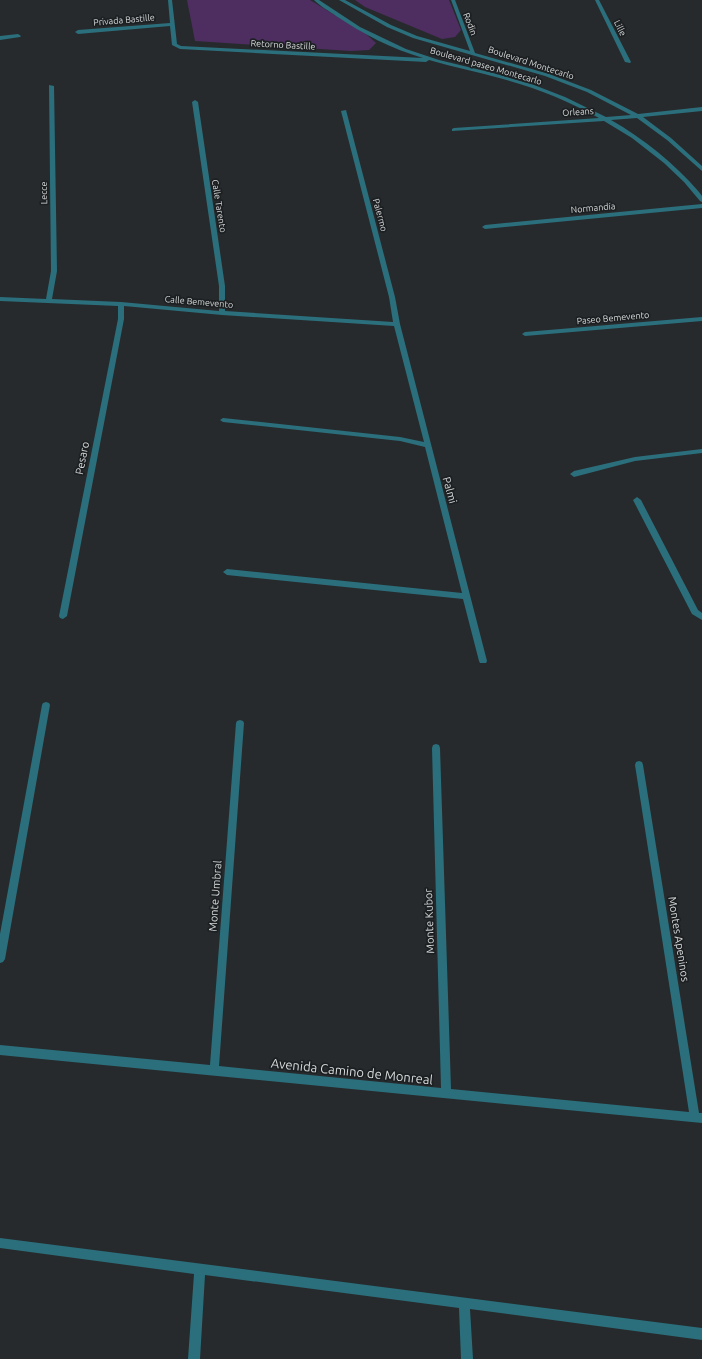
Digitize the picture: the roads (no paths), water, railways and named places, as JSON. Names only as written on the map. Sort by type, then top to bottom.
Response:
[{"type":"street","name":"Retorno Bastille","points":[[170,0],[171,24],[175,45],[180,47],[436,60]]},
{"type":"street","name":"Boulevard paseo Montecarlo","points":[[316,0],[332,12],[384,43],[436,60],[487,72],[545,91],[607,119],[656,153],[680,174],[702,200]]},
{"type":"street","name":"Boulevard Montecarlo","points":[[341,0],[389,26],[415,37],[438,45],[473,53],[547,75],[589,92],[638,116],[675,144],[702,169]]},
{"type":"street","name":"Rodin","points":[[453,0],[473,53]]},
{"type":"street","name":"Lille","points":[[598,0],[628,62]]},
{"type":"street","name":"Privada Bastille","points":[[78,32],[171,24]]},
{"type":"street","points":[[0,38],[18,36]]},
{"type":"street","name":"Lecce","points":[[49,300],[54,271],[51,86]]},
{"type":"street","name":"Calle Tarento","points":[[195,102],[222,286],[222,313]]},
{"type":"street","name":"Orleans","points":[[454,130],[607,119],[666,111],[702,109]]},
{"type":"street","name":"Palermo","points":[[344,111],[392,297],[396,324]]},
{"type":"street","name":"Normandía","points":[[485,227],[702,206]]},
{"type":"street","name":"Calle Bemevento","points":[[0,299],[121,304],[222,313],[396,324]]},
{"type":"street","name":"Pesaro","points":[[63,616],[121,319],[121,304]]},
{"type":"street","name":"Paseo Bemevento","points":[[525,334],[702,319]]},
{"type":"street","name":"Palmi","points":[[396,324],[483,661]]},
{"type":"street","points":[[223,420],[400,439],[427,445]]},
{"type":"street","points":[[574,474],[635,459],[702,451]]},
{"type":"street","points":[[637,500],[695,612],[702,617]]},
{"type":"street","points":[[227,572],[466,596]]},
{"type":"street","points":[[0,959],[46,705]]},
{"type":"street","name":"Monte Umbral","points":[[214,1071],[240,723]]},
{"type":"street","name":"Monte Kubor","points":[[436,748],[446,1094]]},
{"type":"street","name":"Montes Apeninos","points":[[639,765],[699,1117]]},
{"type":"street","name":"Avenida Camino de Monreal","points":[[0,1050],[446,1094],[699,1117]]},
{"type":"street","points":[[0,1243],[702,1334]]},
{"type":"street","points":[[194,1359],[200,1269]]},
{"type":"street","points":[[464,1303],[467,1359]]}]
